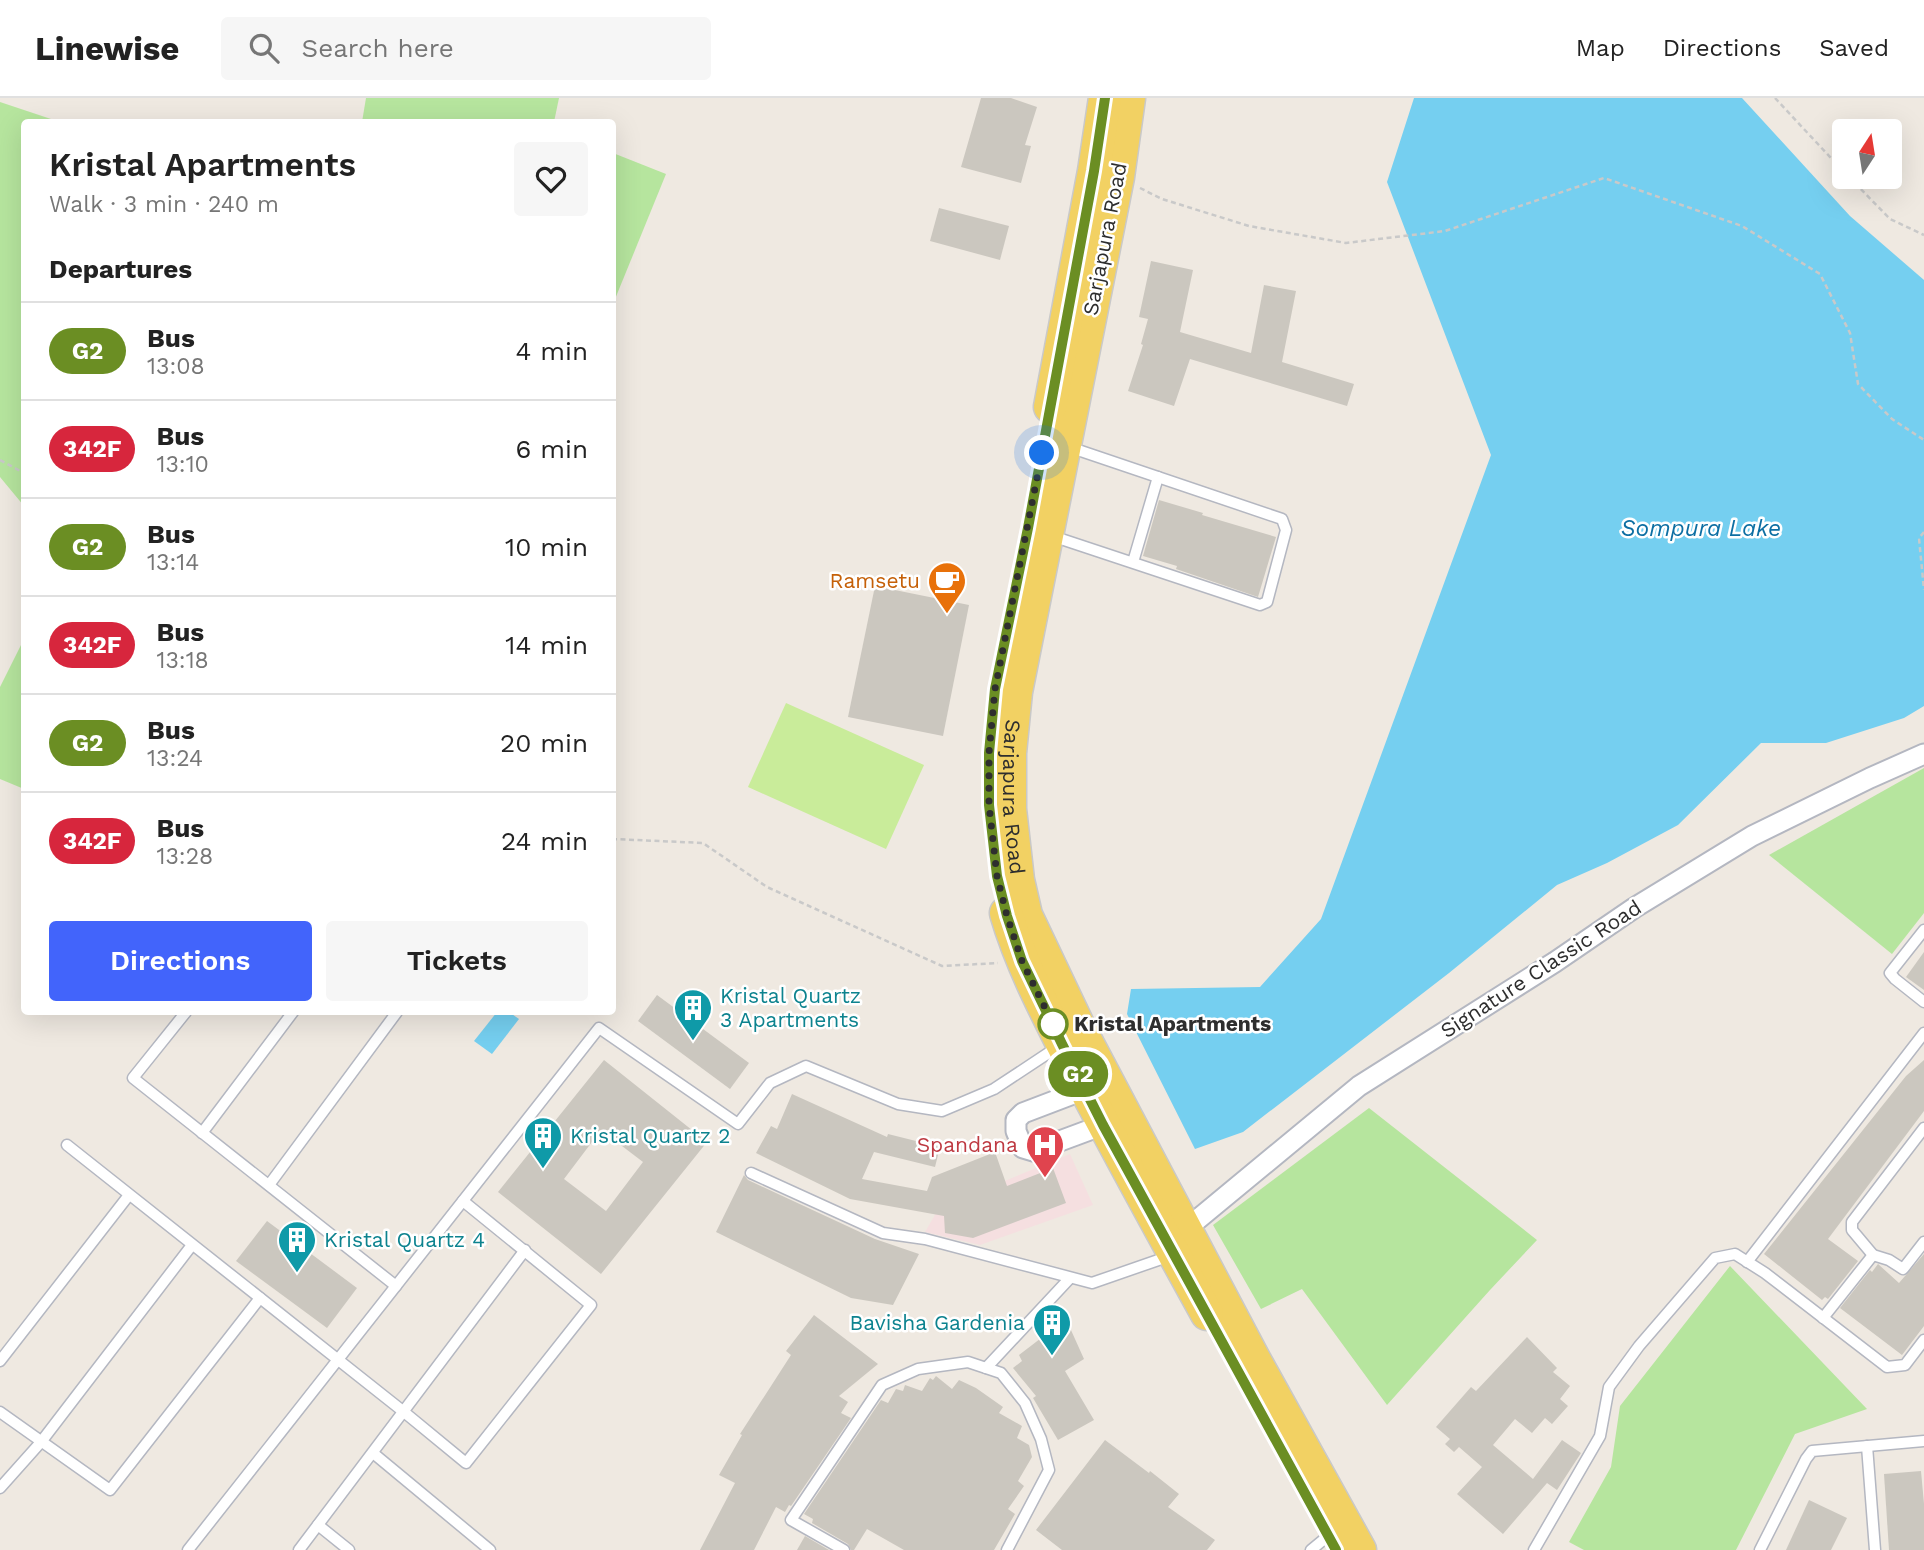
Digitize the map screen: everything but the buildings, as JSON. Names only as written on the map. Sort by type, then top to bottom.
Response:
[{"type":"main road","name":"Sarjapura Road","points":[[1105,98],[1067,379],[1065,446],[1016,692],[1010,753],[1010,809],[1018,880],[1026,915],[1072,1038],[1086,1089],[1103,1125],[1180,1242]]},
{"type":"main road","name":"Sarjapura Road","points":[[1129,98],[1118,177],[1028,528],[995,689],[989,753],[989,805],[997,876],[1022,961],[1072,1038],[1245,1361],[1360,1550]]},
{"type":"main road","name":"Sarjapura Road","points":[[1245,1361],[1325,1545]]},
{"type":"street","name":"Signature Classic Road","points":[[1180,1242],[1359,1086],[1555,962],[1634,908],[1752,836],[1924,754]]},
{"type":"street","points":[[1086,1089],[1023,1114],[1016,1120],[1016,1131],[1023,1148],[1033,1151],[1103,1125]]},
{"type":"lane","points":[[1046,534],[1260,605],[1267,602],[1286,530],[1282,519],[1065,446]]},
{"type":"lane","points":[[1133,562],[1158,477]]},
{"type":"lane","points":[[1924,930],[1890,973],[1924,1002]]},
{"type":"lane","points":[[184,1015],[134,1078],[396,1286]]},
{"type":"lane","points":[[202,1132],[291,1015]]},
{"type":"lane","points":[[268,1185],[395,1015]]},
{"type":"lane","points":[[188,1550],[599,1028],[738,1124],[770,1083],[806,1066],[898,1104],[942,1111],[994,1089],[1072,1038]]},
{"type":"lane","points":[[1746,1262],[1924,1032]]},
{"type":"lane","points":[[1924,1128],[1852,1222],[1852,1230],[1873,1255],[1889,1260],[1903,1269],[1924,1242]]},
{"type":"lane","points":[[66,1145],[466,1463],[592,1305],[463,1201]]},
{"type":"lane","points":[[751,1173],[883,1233],[925,1239],[1092,1283],[1180,1242]]},
{"type":"lane","points":[[0,1362],[129,1195]]},
{"type":"lane","points":[[0,1488],[41,1442],[192,1245]]},
{"type":"lane","points":[[299,1550],[525,1250]]},
{"type":"lane","points":[[1534,1550],[1600,1436],[1609,1387],[1715,1258],[1735,1254],[1765,1273],[1887,1367],[1905,1365],[1924,1340]]},
{"type":"lane","points":[[1823,1318],[1873,1255]]},
{"type":"lane","points":[[986,1368],[1070,1278]]},
{"type":"lane","points":[[0,1412],[110,1490],[260,1298]]},
{"type":"lane","points":[[844,1550],[791,1520],[882,1385],[918,1369],[968,1362],[1001,1373],[1025,1403],[1041,1438],[1048,1470],[1007,1550]]},
{"type":"lane","points":[[1760,1550],[1812,1451],[1924,1441]]},
{"type":"lane","points":[[1867,1446],[1875,1550]]},
{"type":"lane","points":[[373,1453],[490,1550]]},
{"type":"lane","points":[[318,1525],[349,1550]]},
{"type":"path","points":[[1775,98],[1832,159]]},
{"type":"path","points":[[1118,177],[1162,198],[1249,226],[1346,243],[1445,231],[1604,178],[1742,226],[1820,274],[1850,333],[1858,384],[1892,419],[1924,440]]},
{"type":"path","points":[[1860,189],[1889,219],[1924,235]]},
{"type":"path","points":[[0,460],[21,471]]},
{"type":"path","points":[[1924,532],[1919,538],[1924,590]]},
{"type":"path","points":[[616,839],[703,843],[767,887],[942,966],[1022,961]]},
{"type":"shaded area","name":"Spandana","points":[[1070,1154],[1093,1205],[980,1245],[925,1232],[939,1208]]},
{"type":"green space","points":[[366,98],[559,98],[555,119],[362,119]]},
{"type":"green space","points":[[0,102],[51,119],[21,119],[21,502],[0,477]]},
{"type":"green space","points":[[616,154],[666,174],[616,297]]},
{"type":"green space","points":[[21,645],[21,788],[0,779],[0,687]]},
{"type":"green space","points":[[786,703],[924,765],[886,849],[748,787]]},
{"type":"green space","points":[[1924,768],[1924,913],[1892,954],[1769,855]]},
{"type":"green space","points":[[1369,1108],[1537,1240],[1387,1405],[1302,1289],[1261,1309],[1213,1225]]},
{"type":"green space","points":[[1730,1266],[1867,1409],[1795,1434],[1736,1550],[1584,1550],[1569,1542],[1611,1467],[1620,1406]]},
{"type":"water","name":"Sompura Lake","points":[[1414,98],[1742,98],[1850,216],[1924,280],[1924,706],[1904,718],[1826,743],[1761,743],[1678,825],[1607,863],[1557,885],[1449,973],[1243,1132],[1195,1149],[1127,1014],[1131,989],[1260,987],[1321,919],[1491,455],[1387,182]]},
{"type":"water","points":[[495,1015],[513,1015],[519,1019],[492,1054],[474,1041]]},
{"type":"bus line","name":"G2","points":[[1105,98],[1028,528],[995,689],[989,753],[989,805],[997,876],[1022,961],[1062,1044],[1103,1125],[1336,1550]]},
{"type":"place","name":"Ramsetu","points":[[947,615]]},
{"type":"place","name":"Kristal Apartments","points":[[1053,1024]]},
{"type":"place","name":"Kristal Quartz 3 Apartments","points":[[693,1042]]},
{"type":"place","name":"Kristal Quartz 2","points":[[543,1170]]},
{"type":"place","name":"Spandana","points":[[1045,1179]]},
{"type":"place","name":"Kristal Quartz 4","points":[[297,1274]]},
{"type":"place","name":"Bavisha Gardenia","points":[[1052,1357]]},
{"type":"route","points":[[1042,453],[995,689],[989,753],[989,805],[997,876],[1007,916],[1022,961],[1053,1024]]}]
